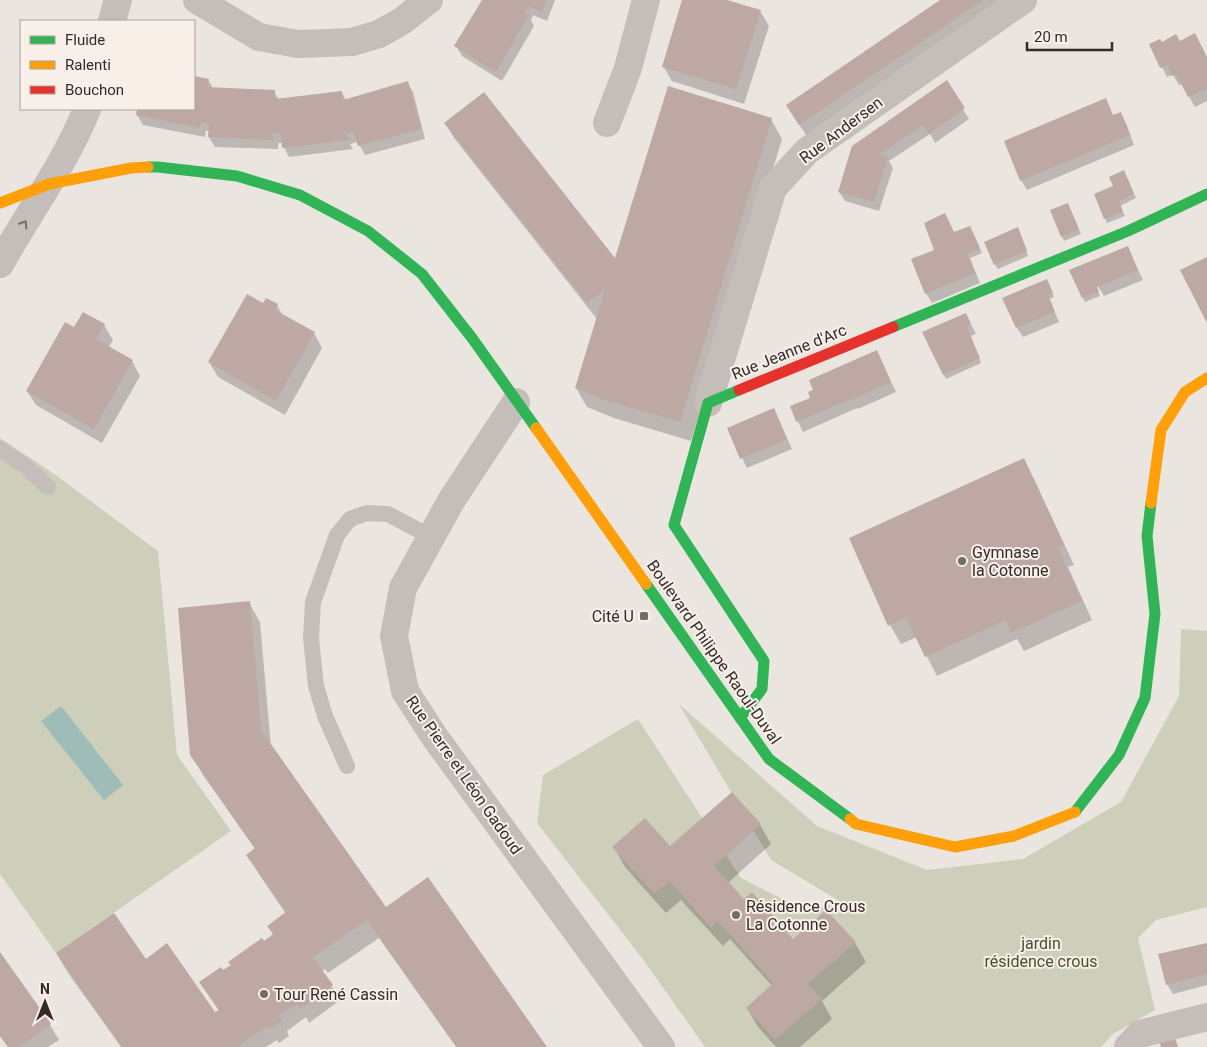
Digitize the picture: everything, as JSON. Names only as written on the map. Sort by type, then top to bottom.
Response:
[{"type":"street","points":[[112,20],[118,0]]},
{"type":"street","points":[[197,0],[259,37],[298,44],[352,42],[379,34],[402,21],[429,0]]},
{"type":"street","points":[[607,124],[628,68],[646,0]]},
{"type":"street","name":"Rue Andersen","points":[[708,403],[773,188],[807,151],[1023,0]]},
{"type":"street","points":[[0,264],[49,184],[80,125],[86,110]]},
{"type":"street","name":"Boulevard Philippe Raoul-Duval","points":[[0,203],[49,184],[131,168],[158,167],[237,176],[300,194],[368,230],[422,274],[472,338],[769,759],[856,824],[955,847],[1014,836],[1076,812],[1119,755],[1145,698],[1155,614],[1147,536],[1161,430],[1185,392],[1207,378]]},
{"type":"street","name":"Rue Jeanne d'Arc","points":[[708,403],[1128,231],[1207,194]]},
{"type":"street","name":"Rue Pierre et Léon Gadoud","points":[[516,402],[451,501],[403,588],[394,636],[405,691],[440,744],[661,1047]]},
{"type":"street","points":[[708,403],[674,525],[764,661],[762,688],[740,718]]},
{"type":"street","points":[[1128,1047],[1140,1034],[1207,1017]]},
{"type":"lane","points":[[0,449],[24,466],[48,487]]},
{"type":"lane","points":[[347,766],[325,716],[318,693],[311,638],[313,602],[337,535],[350,519],[367,513],[388,514],[431,537]]},
{"type":"green space","points":[[0,438],[50,471],[158,551],[177,755],[231,831],[56,953],[0,874]]},
{"type":"green space","name":"jardin résidence crous","points":[[1181,629],[1207,631],[1207,907],[1156,920],[1138,938],[1155,1010],[1113,1034],[1101,1047],[705,1047],[642,958],[537,823],[543,775],[638,719],[741,878],[806,911],[841,902],[771,860],[679,704],[817,826],[927,870],[1023,859],[1121,802],[1179,696]]},
{"type":"water","points":[[61,706],[123,785],[104,800],[41,721]]},
{"type":"building","points":[[482,0],[546,0],[542,12],[528,6],[525,13],[529,15],[496,72],[454,46]]},
{"type":"building","points":[[682,0],[727,0],[761,10],[736,89],[662,67]]},
{"type":"building","points":[[940,0],[983,0],[799,125],[786,105]]},
{"type":"building","points":[[1195,33],[1207,57],[1207,89],[1188,97],[1176,74],[1172,76],[1167,65],[1160,68],[1149,44],[1160,39],[1162,42],[1176,34],[1180,41]]},
{"type":"building","points":[[195,76],[209,79],[207,87],[275,90],[275,99],[342,91],[343,100],[408,81],[421,129],[358,146],[354,132],[346,134],[349,140],[282,148],[281,133],[273,133],[273,140],[208,137],[209,123],[201,122],[200,128],[136,115],[137,110],[195,110]]},
{"type":"building","points":[[947,80],[965,108],[929,134],[923,125],[880,154],[888,157],[874,202],[838,192],[852,146]]},
{"type":"building","points":[[668,86],[772,118],[680,422],[602,399],[575,388],[605,290],[587,303],[444,123],[484,92],[615,258]]},
{"type":"building","points":[[1106,98],[1113,115],[1121,112],[1130,135],[1020,181],[1004,141]]},
{"type":"building","points":[[1124,170],[1134,194],[1119,201],[1123,212],[1104,219],[1094,194],[1113,186],[1109,177]]},
{"type":"building","points":[[1068,203],[1079,229],[1061,237],[1050,210]]},
{"type":"building","points":[[945,213],[954,232],[970,226],[980,249],[967,253],[975,273],[925,294],[911,259],[934,250],[924,223]]},
{"type":"building","points":[[1018,227],[1027,251],[994,265],[984,242]]},
{"type":"building","points":[[1128,246],[1138,270],[1097,287],[1099,292],[1082,298],[1069,270]]},
{"type":"building","points":[[1207,257],[1207,323],[1180,270]]},
{"type":"building","points":[[1047,279],[1053,293],[1048,294],[1055,312],[1016,328],[1002,298]]},
{"type":"building","points":[[247,294],[263,303],[266,298],[278,304],[275,310],[315,332],[276,401],[208,362]]},
{"type":"building","points":[[83,312],[105,324],[96,339],[133,360],[94,429],[26,391],[65,322],[74,327]]},
{"type":"building","points":[[966,313],[971,324],[966,326],[980,358],[943,375],[922,332]]},
{"type":"building","points":[[877,350],[891,382],[796,422],[790,406],[810,398],[808,392],[813,390],[809,380]]},
{"type":"building","points":[[774,408],[787,439],[740,459],[727,428]]},
{"type":"building","name":"Gymnase la Cotonne","points":[[1024,458],[1064,545],[1058,548],[1082,601],[1011,633],[1006,620],[925,657],[906,617],[888,626],[849,538]]},
{"type":"building","points":[[250,601],[261,730],[386,907],[428,877],[547,1047],[457,1047],[367,920],[313,957],[333,985],[300,1009],[297,1004],[279,1016],[282,1021],[269,1029],[268,1026],[239,1045],[240,1047],[122,1047],[56,953],[114,913],[146,959],[167,943],[215,1012],[219,1010],[199,982],[221,967],[223,970],[231,965],[228,962],[262,938],[264,941],[273,934],[267,926],[286,912],[246,855],[255,848],[190,755],[178,608]]},
{"type":"building","name":"Résidence Crous La Cotonne","points":[[732,792],[761,824],[714,866],[744,899],[752,892],[793,939],[826,910],[856,942],[808,984],[822,999],[775,1040],[746,1008],[773,983],[718,921],[711,928],[670,881],[654,894],[612,847],[645,818],[670,846]]},
{"type":"building","points":[[1207,943],[1207,974],[1166,985],[1158,954]]},
{"type":"building","points":[[0,952],[51,1024],[19,1047],[8,1047],[0,1036]]},
{"type":"building","points":[[1175,1037],[1178,1047],[1161,1047],[1159,1041]]},
{"type":"traffic: fast","points":[[148,167],[237,176],[300,195],[368,231],[422,274],[472,338],[536,428]]},
{"type":"traffic: fast","points":[[893,327],[1128,231],[1207,194]]},
{"type":"traffic: fast","points":[[739,390],[708,403],[674,525],[764,661],[762,689],[740,718]]},
{"type":"traffic: fast","points":[[1075,812],[1119,755],[1145,698],[1155,614],[1147,536],[1151,503]]},
{"type":"traffic: fast","points":[[646,584],[769,759],[850,819]]},
{"type":"traffic: slow","points":[[0,203],[49,184],[131,168],[148,167]]},
{"type":"traffic: slow","points":[[1151,503],[1161,430],[1185,392],[1207,378]]},
{"type":"traffic: slow","points":[[536,428],[646,584]]},
{"type":"traffic: slow","points":[[850,819],[856,824],[955,847],[1014,836],[1075,812]]},
{"type":"traffic: jam","points":[[739,390],[893,327]]},
{"type":"place","name":"Gymnase la Cotonne","points":[[962,561]]},
{"type":"place","name":"Cité U","points":[[644,616]]},
{"type":"place","name":"Résidence Crous La Cotonne","points":[[736,915]]},
{"type":"place","name":"Tour René Cassin","points":[[264,994]]}]
